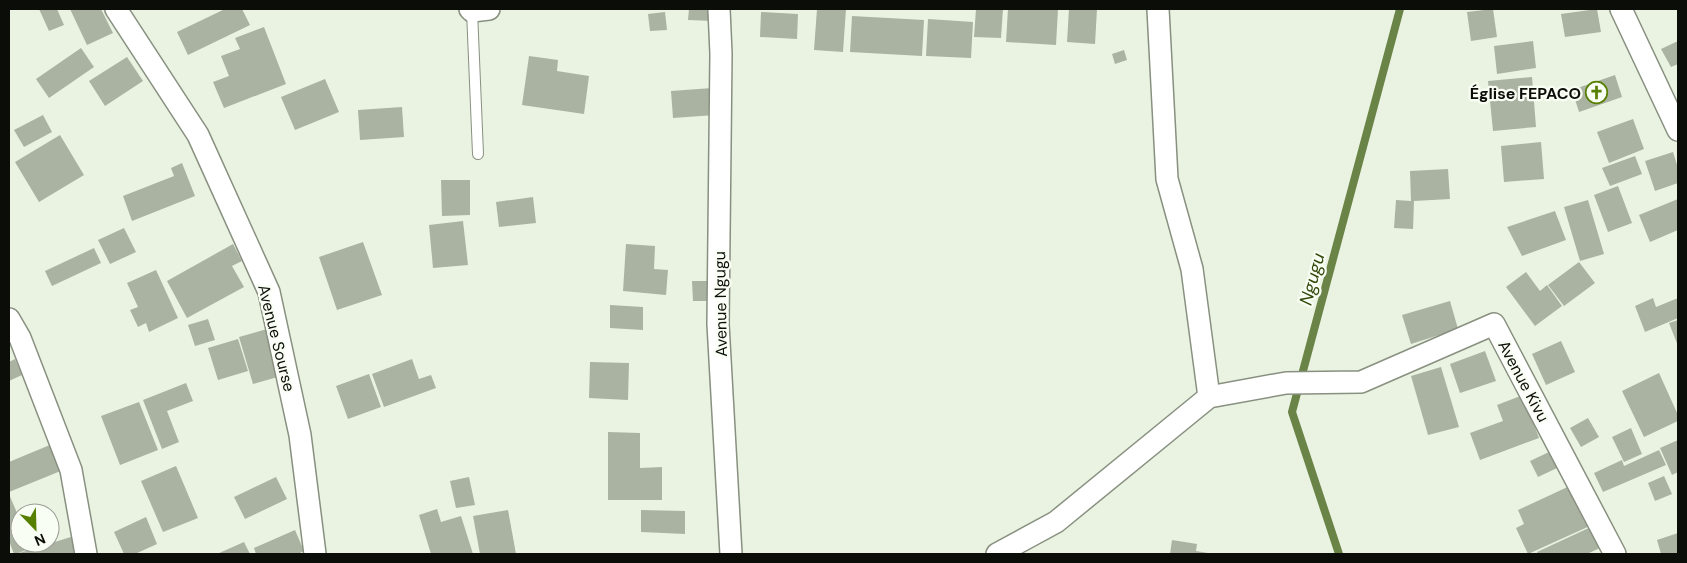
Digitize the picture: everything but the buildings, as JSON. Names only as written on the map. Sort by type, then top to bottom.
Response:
[{"type":"street","name":"Avenue Sourse","points":[[116,9],[198,135],[269,292],[300,435],[315,554]]},
{"type":"street","name":"Avenue Ngugu","points":[[719,9],[721,54],[718,324],[731,554]]},
{"type":"street","points":[[997,554],[1056,522],[1209,396],[1192,269],[1167,179],[1158,9]]},
{"type":"street","points":[[1621,9],[1678,130]]},
{"type":"street","points":[[9,319],[20,338],[71,470],[86,554]]},
{"type":"street","name":"Avenue Kivu","points":[[1209,396],[1286,383],[1361,382],[1494,324],[1615,554]]},
{"type":"lane","points":[[477,9],[478,154]]},
{"type":"waterway","name":"Ngugu","points":[[1339,554],[1292,412],[1400,9]]},
{"type":"place","name":"Église FEPACO","points":[[1597,93]]}]
